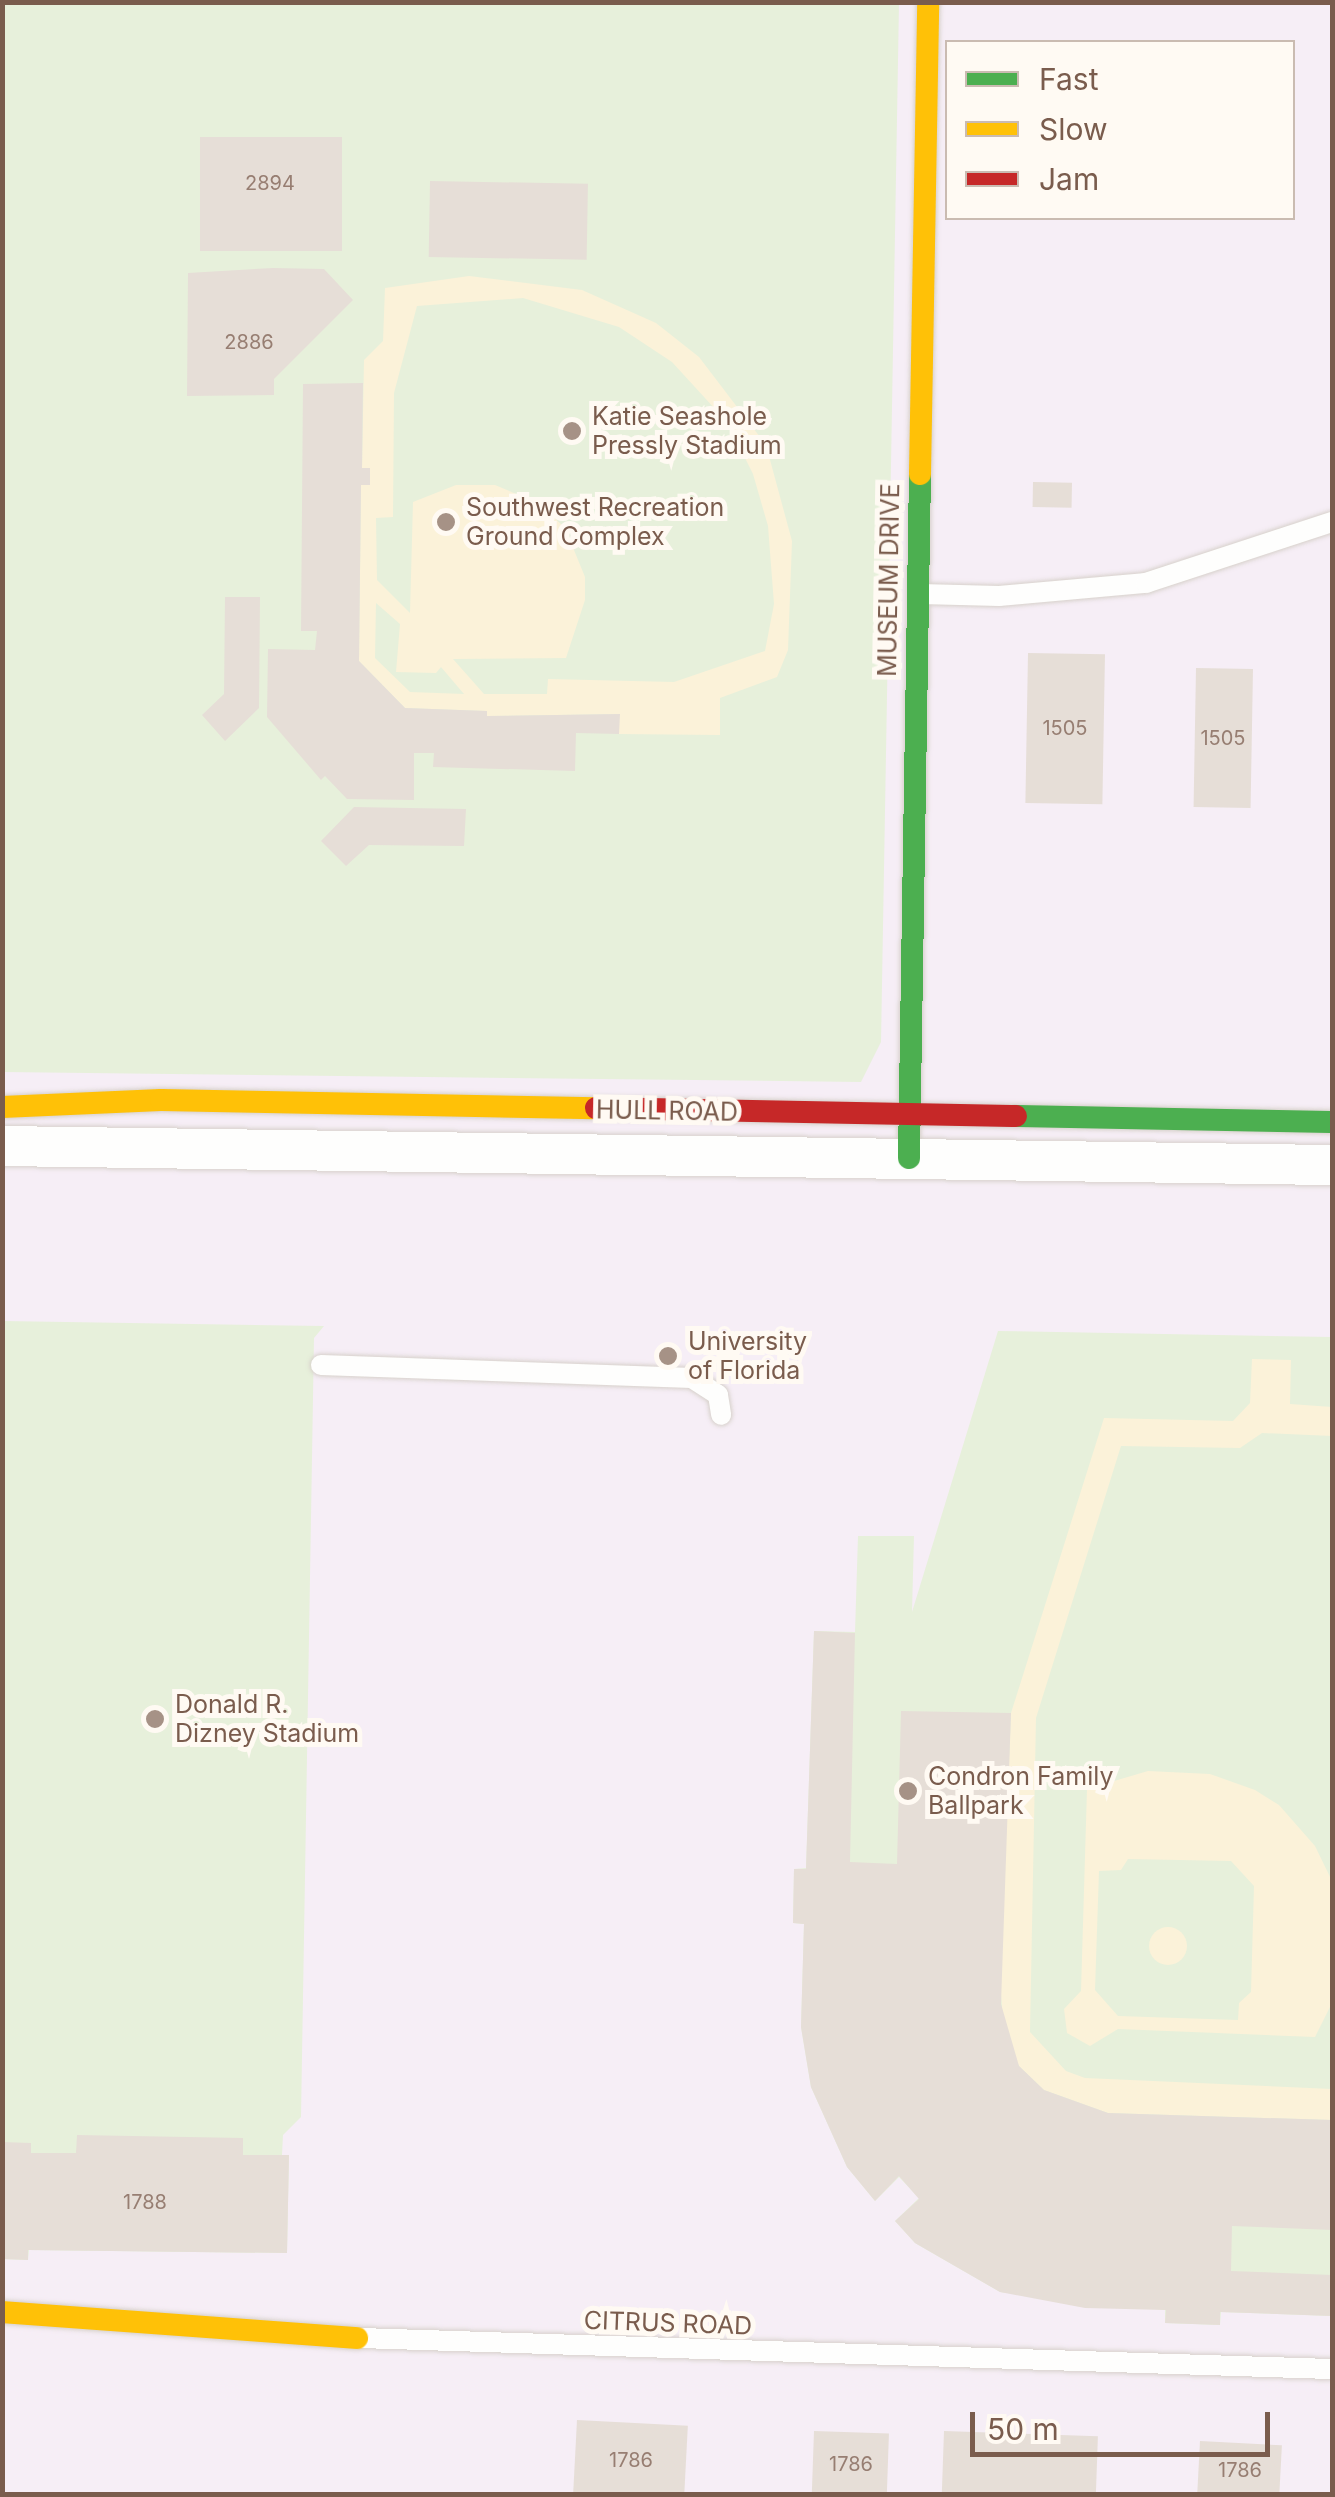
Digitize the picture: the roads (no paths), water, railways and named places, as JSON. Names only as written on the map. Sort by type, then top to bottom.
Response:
[{"type":"street","name":"MUSEUM DRIVE","points":[[908,1158],[928,2]]},
{"type":"street","name":"HULL ROAD","points":[[2,1107],[148,1100],[1332,1122]]},
{"type":"street","name":"HULL ROAD","points":[[2,1146],[1332,1165]]},
{"type":"street","name":"CITRUS ROAD","points":[[2,2312],[357,2338]]},
{"type":"lane","points":[[916,594],[999,596],[1146,583],[1332,522]]},
{"type":"lane","points":[[321,1365],[692,1378],[718,1395],[722,1415]]},
{"type":"lane","name":"CITRUS ROAD","points":[[357,2338],[1332,2368]]},
{"type":"place","name":"Katie Seashole Pressly Stadium","points":[[572,431]]},
{"type":"place","name":"Southwest Recreation Ground Complex","points":[[446,522]]},
{"type":"place","name":"University of Florida","points":[[668,1356]]},
{"type":"place","name":"Donald R. Dizney Stadium","points":[[155,1719]]},
{"type":"place","name":"Condron Family Ballpark","points":[[908,1791]]}]
